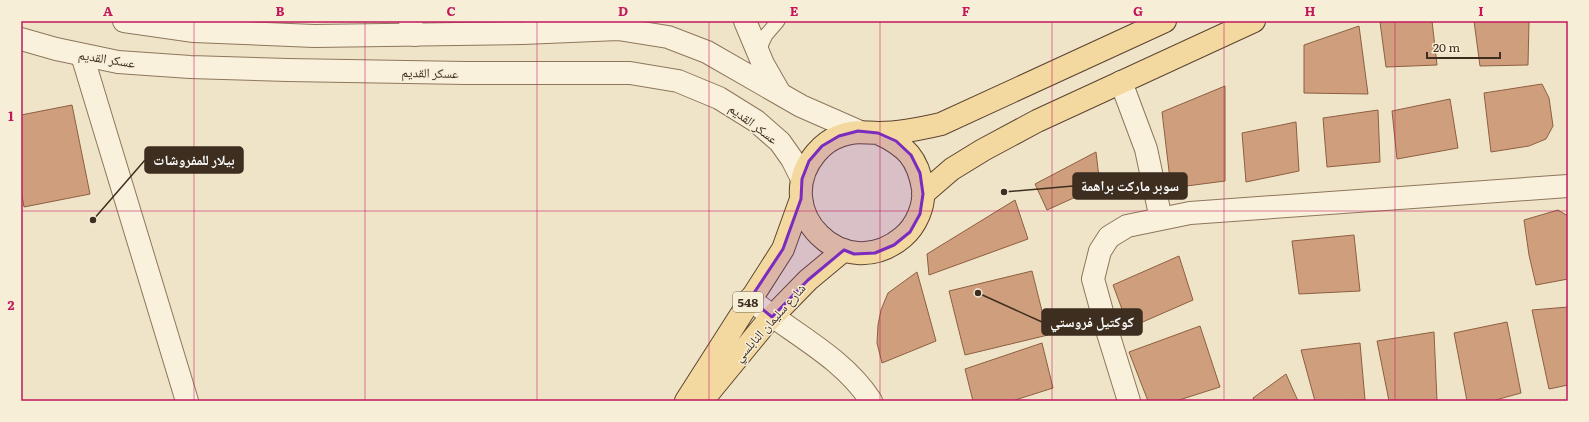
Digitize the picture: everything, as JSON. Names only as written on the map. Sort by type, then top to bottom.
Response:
[{"type":"main road","points":[[868,132],[896,141],[911,155],[920,173],[923,194],[920,214],[910,232],[894,245],[875,253],[854,254],[834,247],[818,235],[806,218],[801,189],[809,161],[822,146],[839,136],[868,132],[912,131],[941,124],[1165,21]]},
{"type":"main road","points":[[923,194],[952,169],[983,150],[1037,121],[1254,21]]},
{"type":"main road","name":"شارع سليمان النابلسي","points":[[686,401],[783,249],[801,189]]},
{"type":"main road","name":"شارع سليمان النابلسي","points":[[702,401],[772,317],[808,280],[844,250]]},
{"type":"street","points":[[124,21],[194,31],[303,28],[413,28],[523,33],[625,25],[668,37],[707,52],[801,106],[868,132]]},
{"type":"street","points":[[746,21],[763,64],[780,93]]},
{"type":"street","name":"عسكر القديم","points":[[21,39],[56,50],[118,62],[190,67],[466,73],[630,73],[678,81],[719,98],[756,121],[780,142],[792,159],[801,189]]},
{"type":"street","points":[[82,55],[187,401]]},
{"type":"street","points":[[1121,82],[1146,149],[1161,219]]},
{"type":"street","points":[[1129,401],[1093,279],[1100,251],[1109,237],[1128,226],[1190,212],[1568,186]]},
{"type":"street","points":[[750,299],[772,317],[837,361],[864,389],[871,401]]},
{"type":"lane","points":[[758,52],[766,35],[778,21]]},
{"type":"highlighted area","points":[[858,131],[878,133],[896,141],[911,155],[920,173],[923,194],[920,214],[910,232],[894,245],[875,253],[854,254],[844,250],[808,280],[772,317],[750,299],[783,249],[801,199],[802,179],[809,161],[822,146],[839,136]]},
{"type":"building","points":[[1432,21],[1437,65],[1386,67],[1380,22]]},
{"type":"building","points":[[1474,21],[1529,21],[1528,65],[1480,66]]},
{"type":"building","points":[[1359,26],[1368,94],[1304,93],[1304,45]]},
{"type":"building","points":[[1542,84],[1549,98],[1553,126],[1546,139],[1529,146],[1491,152],[1484,93]]},
{"type":"building","points":[[1225,86],[1225,181],[1171,188],[1162,112]]},
{"type":"building","points":[[1450,99],[1458,148],[1397,159],[1392,111]]},
{"type":"building","points":[[72,105],[90,194],[24,207],[21,190],[21,115]]},
{"type":"building","points":[[1378,110],[1380,162],[1327,167],[1323,118]]},
{"type":"building","points":[[1296,122],[1299,171],[1246,182],[1242,133]]},
{"type":"building","points":[[1096,152],[1100,186],[1047,210],[1035,184]]},
{"type":"building","points":[[1015,200],[1028,239],[929,275],[927,254]]},
{"type":"building","points":[[1558,210],[1568,216],[1568,279],[1536,285],[1529,255],[1524,220]]},
{"type":"building","points":[[1354,235],[1360,291],[1299,294],[1292,241]]},
{"type":"building","points":[[1179,256],[1193,300],[1129,328],[1113,285]]},
{"type":"building","points":[[1032,271],[1048,335],[965,355],[949,291]]},
{"type":"building","points":[[917,272],[936,341],[882,363],[877,343],[881,310],[888,293]]},
{"type":"building","points":[[1568,307],[1568,385],[1549,389],[1532,310]]},
{"type":"building","points":[[1507,322],[1521,393],[1492,401],[1467,401],[1454,333]]},
{"type":"building","points":[[1200,326],[1220,387],[1176,401],[1148,401],[1129,352]]},
{"type":"building","points":[[1434,332],[1437,401],[1389,401],[1377,341]]},
{"type":"building","points":[[1042,343],[1053,388],[1012,401],[973,401],[965,369]]},
{"type":"building","points":[[1360,343],[1365,400],[1315,401],[1301,350]]},
{"type":"building","points":[[1286,374],[1298,401],[1254,401],[1253,398]]},
{"type":"place","name":"سوبر ماركت براهمة","points":[[1004,192]]},
{"type":"place","name":"بيلار للمفروشات","points":[[93,220]]},
{"type":"place","name":"كوكتيل فروستي","points":[[978,293]]}]
